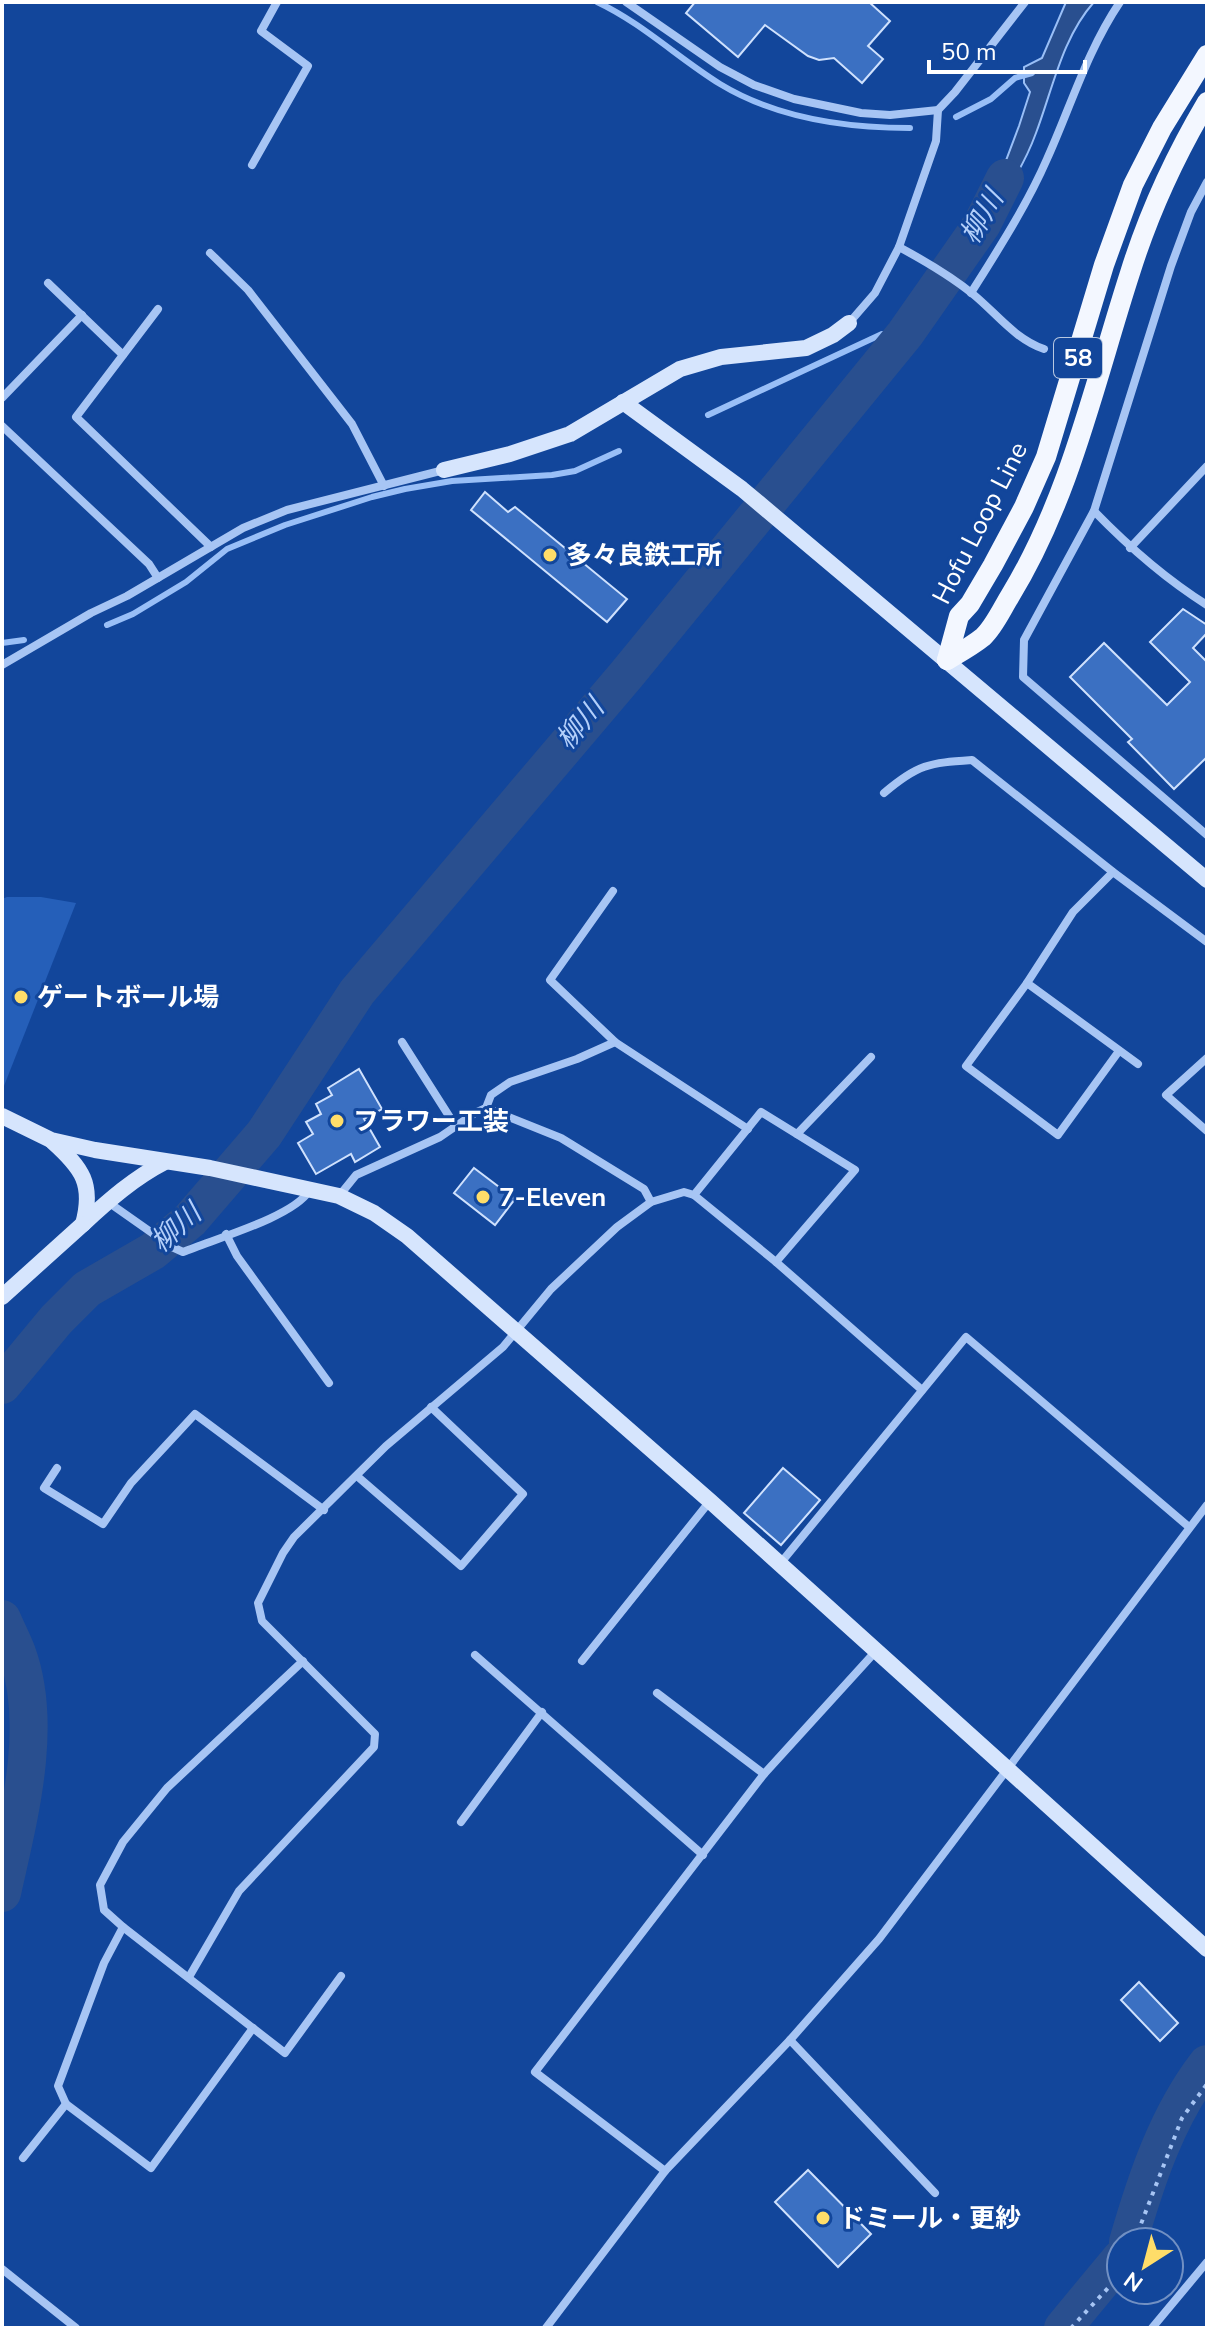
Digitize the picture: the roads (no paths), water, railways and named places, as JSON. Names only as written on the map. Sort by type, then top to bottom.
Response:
[{"type":"main road","name":"Hofu Loop Line","points":[[947,660],[959,616],[970,604],[993,565],[1046,457],[1104,265],[1133,185],[1162,128],[1207,55]]},
{"type":"main road","name":"Hofu Loop Line","points":[[947,660],[984,636],[1021,578],[1048,523],[1157,196],[1207,102]]},
{"type":"street","points":[[252,165],[308,66],[261,31],[277,2]]},
{"type":"street","points":[[626,2],[720,67],[754,85],[794,99],[861,113],[890,115],[938,110]]},
{"type":"street","points":[[2,665],[243,528],[287,510],[510,454],[570,434],[680,369],[721,357],[806,348],[833,335],[849,323],[875,293],[899,247],[936,141],[938,110],[1025,2]]},
{"type":"street","points":[[967,291],[1009,231],[1047,160],[1101,30],[1120,2]]},
{"type":"street","points":[[1207,182],[1191,212],[1171,266],[1094,511],[1024,640],[1023,677],[1207,835]]},
{"type":"street","points":[[899,247],[931,264],[1027,343],[1044,349]]},
{"type":"street","points":[[210,253],[248,290],[352,424],[384,486]]},
{"type":"street","points":[[48,283],[123,355]]},
{"type":"street","points":[[158,309],[76,417],[211,547]]},
{"type":"street","points":[[2,398],[82,315]]},
{"type":"street","points":[[623,402],[742,489],[1207,880]]},
{"type":"street","points":[[2,426],[149,564],[158,578]]},
{"type":"street","points":[[1130,548],[1207,466]]},
{"type":"street","points":[[1094,511],[1130,548],[1177,586],[1207,605]]},
{"type":"street","points":[[884,793],[907,774],[931,763],[972,760],[1207,942]]},
{"type":"street","points":[[1113,872],[1073,912],[1027,983],[966,1066],[1058,1135],[1119,1051]]},
{"type":"street","points":[[613,891],[550,980],[615,1042],[748,1129]]},
{"type":"street","points":[[1027,983],[1138,1064]]},
{"type":"street","points":[[402,1042],[456,1127]]},
{"type":"street","points":[[339,1196],[356,1175],[440,1137],[486,1108],[491,1095],[510,1082],[615,1042]]},
{"type":"street","points":[[797,1134],[871,1057]]},
{"type":"street","points":[[1207,1058],[1166,1095],[1207,1131]]},
{"type":"street","points":[[486,1108],[561,1138],[644,1189],[651,1202]]},
{"type":"street","points":[[694,1195],[761,1112],[855,1170],[776,1262]]},
{"type":"street","points":[[2,1116],[51,1140],[210,1168],[339,1196],[374,1213],[407,1236],[710,1501],[1207,1949]]},
{"type":"street","points":[[51,1140],[73,1160],[85,1178],[88,1204],[83,1224]]},
{"type":"street","points":[[2,1297],[108,1202],[146,1172],[165,1162]]},
{"type":"street","points":[[108,1202],[183,1252],[288,1211],[309,1191]]},
{"type":"street","points":[[189,1977],[239,1891],[374,1747],[375,1734],[262,1621],[258,1603],[283,1553],[294,1537],[386,1446],[516,1332],[551,1289],[617,1227],[651,1202],[684,1192],[694,1195],[922,1390]]},
{"type":"street","points":[[226,1234],[237,1256],[329,1383]]},
{"type":"street","points":[[779,1565],[966,1337],[1189,1527]]},
{"type":"street","points":[[357,1476],[461,1566],[523,1494],[431,1407]]},
{"type":"street","points":[[57,1468],[44,1488],[103,1524],[131,1483],[195,1414],[324,1510]]},
{"type":"street","points":[[582,1661],[710,1501]]},
{"type":"street","points":[[549,2327],[665,2171],[790,2040],[879,1939],[1207,1505]]},
{"type":"street","points":[[665,2171],[535,2072],[764,1774],[876,1651]]},
{"type":"street","points":[[475,1655],[703,1855]]},
{"type":"street","points":[[303,1661],[167,1788],[123,1842],[100,1885],[104,1910],[285,2053],[341,1976]]},
{"type":"street","points":[[657,1693],[764,1774]]},
{"type":"street","points":[[461,1822],[542,1712]]},
{"type":"street","points":[[123,1927],[104,1963],[58,2086],[66,2104],[151,2168],[253,2028]]},
{"type":"street","points":[[790,2040],[935,2193]]},
{"type":"street","points":[[23,2158],[66,2104]]},
{"type":"street","points":[[1152,2328],[1207,2262]]},
{"type":"street","points":[[2,2269],[76,2328]]},
{"type":"waterway","points":[[597,2],[629,20],[720,84],[764,105],[836,123],[910,128]]},
{"type":"waterway","points":[[956,117],[991,99],[1015,78],[1032,73]]},
{"type":"waterway","name":"柳川","points":[[2,1385],[56,1320],[87,1289],[153,1251],[190,1220],[264,1134],[357,992],[627,674],[905,334],[982,224],[1005,178]]},
{"type":"waterway","points":[[708,415],[882,334],[905,334]]},
{"type":"waterway","points":[[107,625],[133,614],[186,582],[227,549],[285,525],[405,489],[452,481],[575,471],[619,451]]},
{"type":"waterway","points":[[2,643],[24,640]]},
{"type":"waterway","name":"柳川","points":[[2,1619],[17,1653],[25,1682],[28,1711],[26,1773],[2,1893]]},
{"type":"waterway","points":[[2,1673],[18,1655]]},
{"type":"waterway","points":[[1133,2226],[1150,2172],[1169,2127],[1207,2064]]},
{"type":"waterway","points":[[1063,2328],[1105,2277]]},
{"type":"place","name":"多々良鉄工所","points":[[550,555]]},
{"type":"place","name":"ゲートボール場","points":[[21,997]]},
{"type":"place","name":"フラワー工装","points":[[337,1121]]},
{"type":"place","name":"7-Eleven","points":[[483,1197]]},
{"type":"place","name":"ドミール・更紗","points":[[823,2218]]}]
